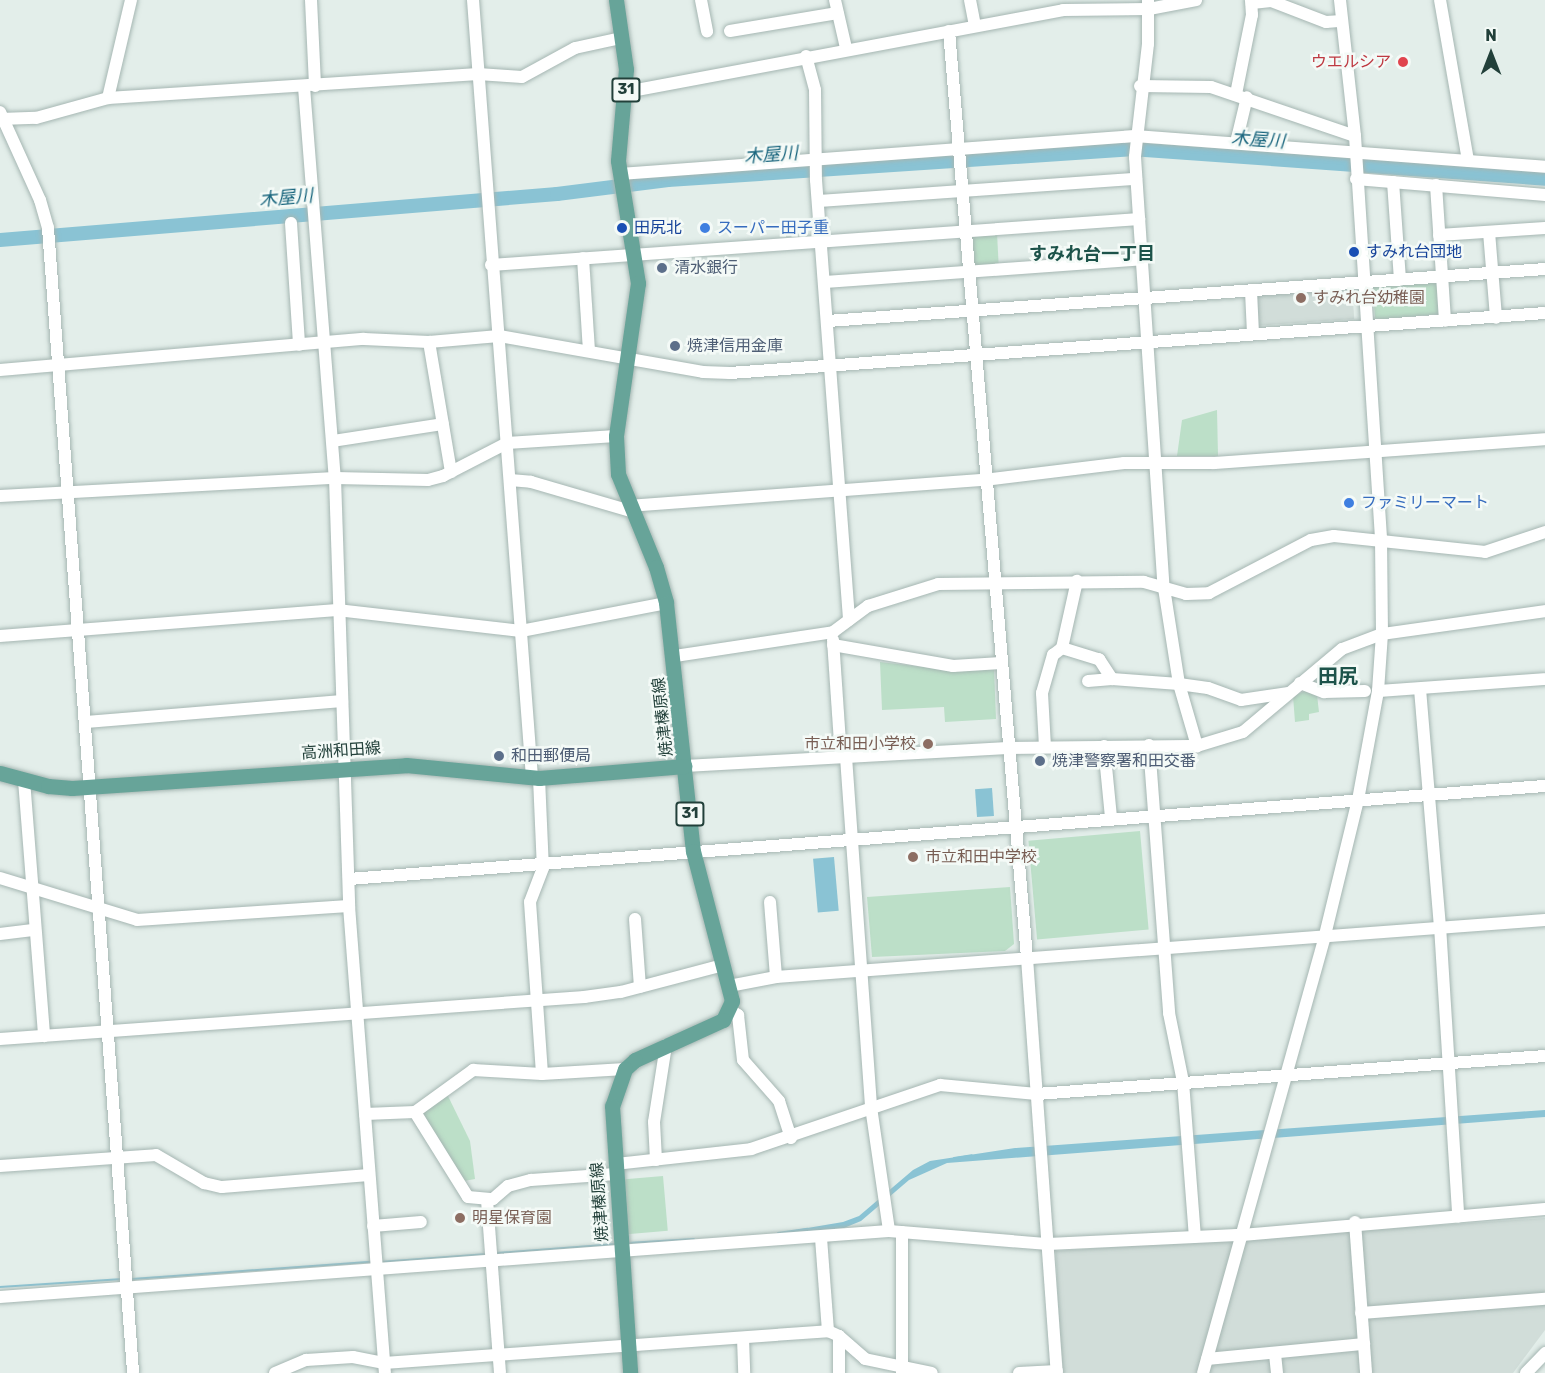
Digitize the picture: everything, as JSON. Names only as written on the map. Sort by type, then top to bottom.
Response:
[{"type":"main road","name":"焼津榛原線","points":[[616,0],[626,92],[617,147],[621,183],[635,254],[637,311],[627,357],[616,436],[618,474],[629,508],[656,567],[666,603],[675,656],[693,851],[729,986],[731,1010]]},
{"type":"main road","name":"高洲和田線","points":[[0,772],[48,786],[91,787],[406,765],[535,778],[685,765]]},
{"type":"main road","points":[[626,1070],[641,1055],[705,1031],[723,1020],[731,1010]]},
{"type":"main road","name":"焼津榛原線","points":[[626,1070],[610,1120],[616,1169],[630,1373]]},
{"type":"street","points":[[108,98],[131,0]]},
{"type":"street","points":[[311,0],[309,86],[315,220],[335,478],[337,610],[347,768],[349,906],[384,1368]]},
{"type":"street","points":[[473,0],[520,631],[543,863],[530,902],[542,1074]]},
{"type":"street","points":[[701,0],[707,31]]},
{"type":"street","points":[[970,0],[975,26]]},
{"type":"street","points":[[626,92],[846,48],[1063,10],[1196,0]]},
{"type":"street","points":[[1203,1373],[1325,935],[1358,800],[1371,691],[1382,634],[1380,538],[1355,136],[1340,0]]},
{"type":"street","points":[[1440,0],[1468,160]]},
{"type":"street","points":[[1236,143],[1252,2],[1271,1],[1326,22],[1342,21]]},
{"type":"street","points":[[1149,5],[1135,136],[1136,179],[1164,588],[1179,684],[1197,746]]},
{"type":"street","points":[[730,31],[836,6],[846,48]]},
{"type":"street","points":[[949,31],[1006,748],[1016,826],[1027,958],[1057,1372],[1019,1373]]},
{"type":"street","points":[[133,1373],[87,722],[57,365],[48,228],[40,200],[1,117],[36,118],[108,98],[478,74],[532,74],[555,56],[621,38]]},
{"type":"street","points":[[806,56],[815,90],[816,180],[849,620]]},
{"type":"street","points":[[1140,86],[1211,87],[1241,95],[1355,136]]},
{"type":"street","points":[[621,183],[959,148],[1135,136],[1545,167]]},
{"type":"street","points":[[1356,178],[1545,195]]},
{"type":"street","points":[[819,201],[1136,179]]},
{"type":"street","points":[[1393,182],[1400,280]]},
{"type":"street","points":[[1436,186],[1445,321]]},
{"type":"street","points":[[492,265],[1139,219]]},
{"type":"street","points":[[291,223],[299,345]]},
{"type":"street","points":[[1439,235],[1545,228]]},
{"type":"street","points":[[1489,232],[1496,318]]},
{"type":"street","points":[[582,258],[589,351]]},
{"type":"street","points":[[825,282],[1142,259]]},
{"type":"street","points":[[828,321],[1545,269]]},
{"type":"street","points":[[1251,291],[1253,334]]},
{"type":"street","points":[[0,370],[325,343],[429,342],[498,336],[703,372],[974,355],[1545,313]]},
{"type":"street","points":[[429,342],[451,472]]},
{"type":"street","points":[[333,441],[443,424]]},
{"type":"street","points":[[0,496],[335,478],[428,480],[451,472],[507,443],[616,436]]},
{"type":"street","points":[[510,480],[531,482],[629,508],[984,480],[1156,462],[1214,463],[1545,439]]},
{"type":"street","points":[[902,1370],[895,1231],[887,1211],[871,1107],[851,838],[833,639],[849,620],[868,606],[938,584],[994,580],[1144,582],[1186,594],[1209,593],[1311,540],[1334,536],[1380,538],[1460,552],[1485,552],[1545,532]]},
{"type":"street","points":[[1045,747],[1042,693],[1053,655],[1062,648],[1077,581]]},
{"type":"street","points":[[0,636],[337,610],[520,631],[666,603]]},
{"type":"street","points":[[685,765],[1006,748],[1197,746],[1243,732],[1342,649],[1382,634],[1545,611]]},
{"type":"street","points":[[675,656],[833,639],[953,666],[1001,663]]},
{"type":"street","points":[[1062,648],[1100,659],[1112,679]]},
{"type":"street","points":[[1088,681],[1112,679],[1179,684],[1225,693],[1240,700],[1288,693]]},
{"type":"street","points":[[1300,683],[1324,692],[1420,689],[1545,679]]},
{"type":"street","points":[[1420,689],[1426,794],[1440,926],[1458,1216]]},
{"type":"street","points":[[87,722],[342,700]]},
{"type":"street","points":[[1149,745],[1168,1013],[1184,1082],[1195,1237]]},
{"type":"street","points":[[1104,746],[1111,818]]},
{"type":"street","points":[[24,780],[44,1036]]},
{"type":"street","points":[[349,879],[1154,814],[1545,786]]},
{"type":"street","points":[[0,878],[137,920],[349,906]]},
{"type":"street","points":[[770,902],[776,977]]},
{"type":"street","points":[[635,919],[640,987]]},
{"type":"street","points":[[729,986],[776,977],[1545,920]]},
{"type":"street","points":[[0,934],[35,930]]},
{"type":"street","points":[[0,1039],[537,1000],[640,987],[723,965]]},
{"type":"street","points":[[731,1010],[738,1015],[743,1060],[779,1101],[791,1138]]},
{"type":"street","points":[[656,1160],[654,1122],[666,1045]]},
{"type":"street","points":[[415,1112],[468,1197],[487,1200],[508,1186],[531,1180],[616,1169],[656,1160],[751,1149],[791,1138],[871,1107],[939,1085],[1036,1094],[1545,1056]]},
{"type":"street","points":[[365,1114],[415,1112],[473,1070],[542,1074],[626,1070]]},
{"type":"street","points":[[0,1166],[156,1155],[204,1183],[222,1187],[369,1175]]},
{"type":"street","points":[[487,1200],[500,1373]]},
{"type":"street","points":[[0,1297],[127,1283],[377,1271],[895,1231],[1048,1244],[1242,1235],[1355,1222],[1545,1209]]},
{"type":"street","points":[[373,1226],[421,1222]]},
{"type":"street","points":[[1355,1222],[1366,1373]]},
{"type":"street","points":[[821,1238],[839,1373]]},
{"type":"street","points":[[1361,1313],[1545,1299]]},
{"type":"street","points":[[275,1373],[306,1360],[353,1357],[384,1368],[499,1355],[833,1333],[865,1359],[902,1370],[932,1373]]},
{"type":"street","points":[[743,1338],[744,1373]]},
{"type":"street","points":[[1207,1359],[1364,1344]]},
{"type":"street","points":[[1526,1373],[1545,1353]]},
{"type":"street","points":[[1275,1354],[1277,1373]]},
{"type":"shaded area","points":[[1352,287],[1354,319],[1257,326],[1255,294]]},
{"type":"shaded area","points":[[1545,1218],[1545,1330],[1513,1373],[1061,1373],[1056,1251]]},
{"type":"green space","points":[[997,233],[999,267],[970,268],[968,235]]},
{"type":"green space","points":[[1439,279],[1442,314],[1375,320],[1372,285]]},
{"type":"green space","points":[[1217,410],[1218,456],[1177,456],[1182,420]]},
{"type":"green space","points":[[880,662],[959,671],[994,668],[996,719],[945,722],[944,707],[882,710]]},
{"type":"green space","points":[[1305,691],[1317,695],[1319,712],[1309,714],[1309,720],[1295,722],[1293,696]]},
{"type":"green space","points":[[1140,831],[1149,930],[1037,939],[1028,841]]},
{"type":"green space","points":[[1010,887],[1014,944],[1005,951],[872,957],[867,897]]},
{"type":"green space","points":[[447,1094],[470,1141],[475,1179],[464,1181],[422,1114]]},
{"type":"green space","points":[[663,1176],[668,1231],[627,1234],[622,1180]]},
{"type":"water","points":[[992,788],[994,816],[977,817],[975,789]]},
{"type":"water","points":[[834,857],[839,911],[818,913],[813,859]]},
{"type":"water","points":[[1545,1110],[1545,1117],[947,1163],[909,1180],[861,1221],[844,1228],[766,1235],[843,1222],[859,1216],[913,1170],[930,1161],[1015,1148]]},
{"type":"waterway","name":"木屋川","points":[[0,240],[557,194],[668,180],[1131,149],[1545,179]]},
{"type":"waterway","points":[[954,1158],[972,1155]]},
{"type":"waterway","points":[[778,1233],[808,1229]]},
{"type":"waterway","points":[[628,1243],[694,1239]]},
{"type":"waterway","points":[[497,1253],[617,1244]]},
{"type":"waterway","points":[[380,1262],[488,1254]]},
{"type":"waterway","points":[[132,1279],[371,1262]]},
{"type":"waterway","points":[[0,1287],[123,1279]]},
{"type":"place","name":"ウエルシア","points":[[1403,62]]},
{"type":"place","name":"田尻北","points":[[622,228]]},
{"type":"place","name":"スーパー田子重","points":[[705,228]]},
{"type":"place","name":"すみれ台団地","points":[[1354,252]]},
{"type":"place","name":"清水銀行","points":[[662,268]]},
{"type":"place","name":"すみれ台幼稚園","points":[[1301,298]]},
{"type":"place","name":"焼津信用金庫","points":[[675,346]]},
{"type":"place","name":"ファミリーマート","points":[[1349,503]]},
{"type":"place","name":"市立和田小学校","points":[[928,744]]},
{"type":"place","name":"和田郵便局","points":[[499,756]]},
{"type":"place","name":"焼津警察署和田交番","points":[[1040,761]]},
{"type":"place","name":"市立和田中学校","points":[[913,857]]},
{"type":"place","name":"明星保育園","points":[[460,1218]]},
{"type":"district","name":"すみれ台一丁目","points":[[1092,254]]},
{"type":"district","name":"田尻","points":[[1338,676]]}]
